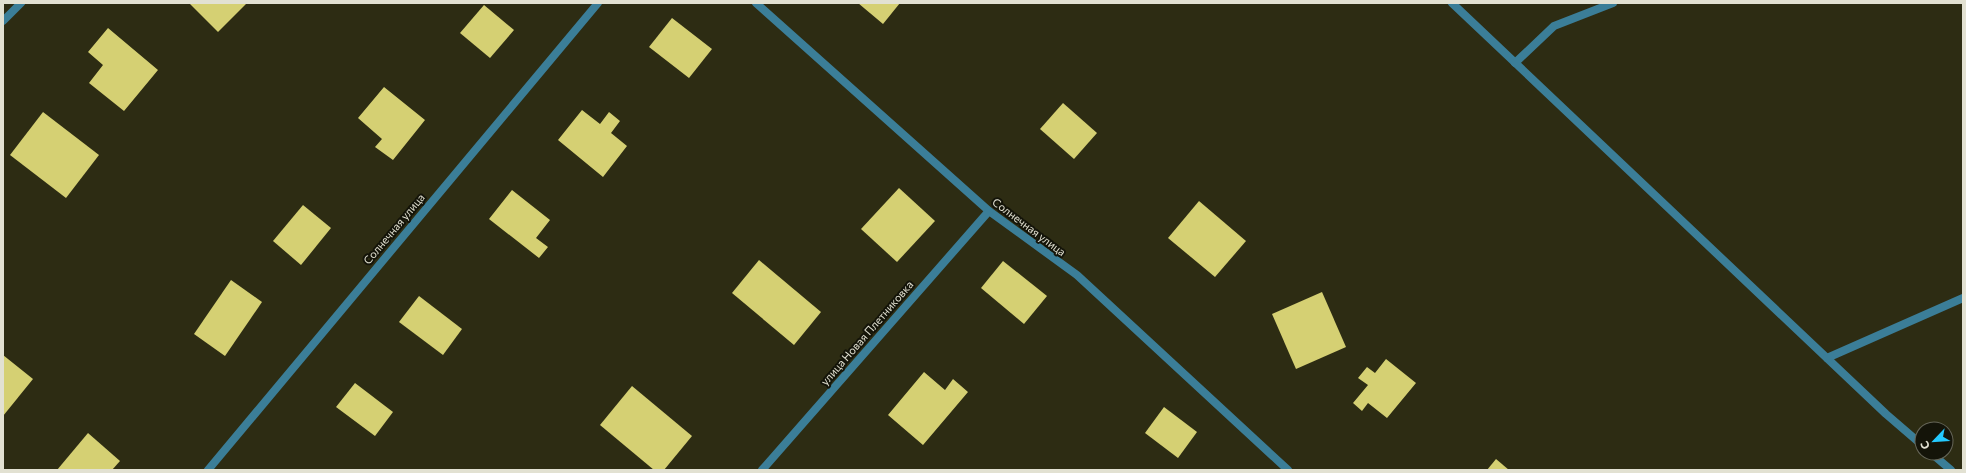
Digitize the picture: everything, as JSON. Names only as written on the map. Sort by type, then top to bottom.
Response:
[{"type":"street","points":[[3,21],[21,3]]},
{"type":"street","name":"Солнечная улица","points":[[208,470],[598,3]]},
{"type":"street","name":"Солнечная улица","points":[[756,3],[989,211],[1077,276],[1288,470]]},
{"type":"street","points":[[1452,3],[1886,414],[1914,438]]},
{"type":"street","points":[[1515,63],[1554,26],[1613,3]]},
{"type":"street","name":"улица Новая Плетниковка","points":[[762,470],[989,211]]},
{"type":"street","points":[[1827,358],[1963,298]]},
{"type":"street","points":[[1940,461],[1951,470]]},
{"type":"building","points":[[189,3],[247,3],[218,32]]},
{"type":"building","points":[[858,3],[900,3],[883,24]]},
{"type":"building","points":[[484,5],[514,30],[490,58],[460,33]]},
{"type":"building","points":[[672,18],[712,49],[689,78],[649,47]]},
{"type":"building","points":[[108,28],[158,70],[124,111],[89,83],[103,65],[88,52]]},
{"type":"building","points":[[384,87],[425,120],[393,160],[375,147],[382,139],[358,118]]},
{"type":"building","points":[[1063,103],[1097,133],[1074,159],[1040,129]]},
{"type":"building","points":[[582,110],[600,124],[609,112],[620,121],[611,133],[627,146],[603,177],[558,140]]},
{"type":"building","points":[[43,112],[99,155],[66,198],[10,155]]},
{"type":"building","points":[[899,188],[935,221],[897,262],[861,229]]},
{"type":"building","points":[[512,190],[550,220],[536,238],[548,247],[539,258],[489,219]]},
{"type":"building","points":[[1199,201],[1246,241],[1215,277],[1168,238]]},
{"type":"building","points":[[303,205],[331,228],[301,265],[273,241]]},
{"type":"building","points":[[759,260],[821,312],[794,345],[732,293]]},
{"type":"building","points":[[1003,261],[1047,296],[1024,324],[981,288]]},
{"type":"building","points":[[231,280],[262,302],[225,356],[194,334]]},
{"type":"building","points":[[1322,292],[1346,347],[1296,369],[1272,314]]},
{"type":"building","points":[[419,296],[462,329],[443,355],[399,322]]},
{"type":"building","points":[[3,355],[33,379],[3,416]]},
{"type":"building","points":[[1386,359],[1416,383],[1387,418],[1368,403],[1362,411],[1353,403],[1368,385],[1358,378],[1367,367],[1375,373]]},
{"type":"building","points":[[924,372],[945,390],[953,379],[968,392],[923,445],[888,415]]},
{"type":"building","points":[[355,383],[393,412],[375,436],[336,407]]},
{"type":"building","points":[[632,386],[692,436],[664,470],[654,470],[600,425]]},
{"type":"building","points":[[1164,407],[1197,432],[1178,458],[1145,433]]},
{"type":"building","points":[[88,433],[120,461],[112,470],[57,470]]},
{"type":"building","points":[[1496,459],[1509,470],[1487,470]]}]
